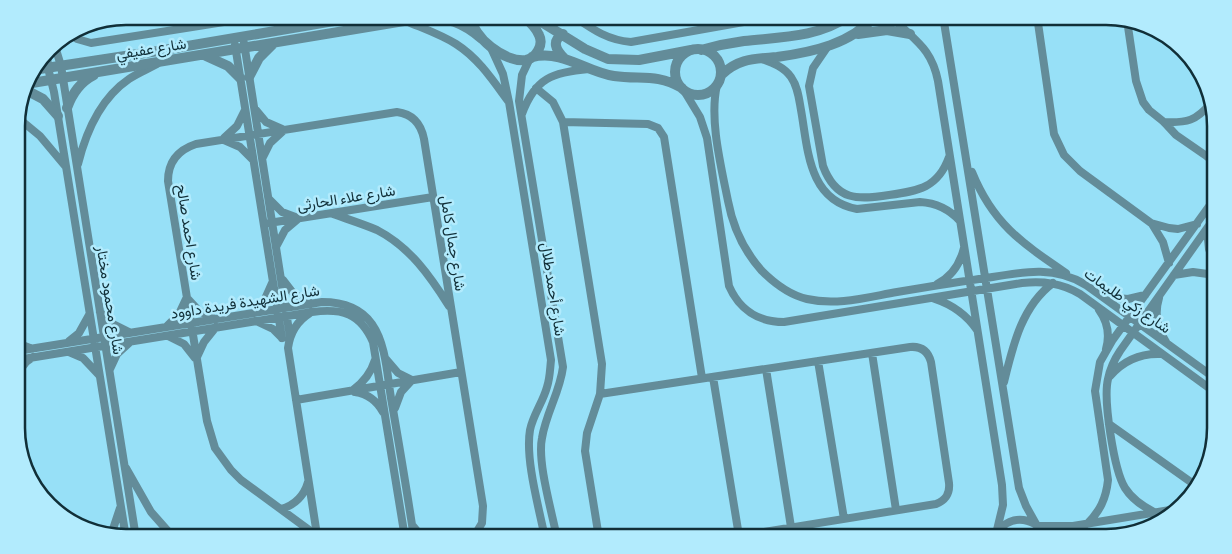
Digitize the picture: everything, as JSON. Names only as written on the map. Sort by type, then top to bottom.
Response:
[{"type":"street","points":[[76,38],[91,43],[205,25]]},
{"type":"street","name":"شارع عفيفي","points":[[43,69],[309,25]]},
{"type":"street","name":"شارع عفيفي","points":[[34,83],[382,25]]},
{"type":"street","points":[[415,25],[441,36],[467,52],[489,74],[509,102]]},
{"type":"street","name":"شارع عفيفي","points":[[463,25],[486,42],[515,59],[526,60],[531,58]]},
{"type":"street","points":[[473,25],[486,42]]},
{"type":"street","points":[[531,58],[538,50],[540,40],[532,25]]},
{"type":"street","points":[[547,25],[596,55],[618,61],[639,60],[727,44],[805,35],[832,25]]},
{"type":"street","points":[[586,25],[600,35],[614,40],[630,42],[726,25]]},
{"type":"street","points":[[855,34],[864,25]]},
{"type":"street","points":[[900,25],[925,49],[936,69],[1003,495],[1002,514],[997,529]]},
{"type":"street","points":[[944,25],[1019,488],[1026,506],[1040,529]]},
{"type":"street","points":[[1038,25],[1052,121],[1058,145],[1071,163],[1151,223],[1178,229],[1197,224]]},
{"type":"street","points":[[1128,28],[1139,93],[1149,110],[1176,135],[1207,156]]},
{"type":"street","points":[[531,58],[543,55],[564,58],[590,69],[614,76],[656,78],[665,80],[688,93],[699,95],[709,92],[727,69],[743,61],[794,54],[828,46],[855,34],[882,30],[910,34]]},
{"type":"street","points":[[563,34],[559,37],[556,50],[564,58]]},
{"type":"street","points":[[238,37],[308,480],[318,529]]},
{"type":"street","name":"شارع أحمد طلال","points":[[486,42],[495,54],[502,69],[509,102],[551,360],[547,387],[532,424],[529,449],[543,529]]},
{"type":"street","points":[[245,77],[259,58],[274,43]]},
{"type":"street","points":[[828,46],[813,68],[809,86],[823,166],[826,174],[835,186],[848,195],[862,199],[919,190],[942,173],[950,155]]},
{"type":"street","points":[[683,89],[677,79],[676,69],[682,56],[696,50],[711,53],[718,60],[719,80]]},
{"type":"street","name":"شارع محمود مختار","points":[[57,53],[61,66],[57,79],[58,116],[124,529]]},
{"type":"street","points":[[203,55],[220,61],[245,77]]},
{"type":"street","name":"شارع أحمد طلال","points":[[531,58],[525,65],[519,86],[519,101],[563,367],[562,380],[541,440],[541,454],[555,529]]},
{"type":"street","points":[[760,58],[782,68],[795,84],[813,171],[821,187],[833,199],[857,209],[920,202],[930,203],[946,209],[960,221]]},
{"type":"street","name":"شارع محمود مختار","points":[[48,62],[48,68],[57,79],[67,108],[134,529]]},
{"type":"street","points":[[76,169],[88,132],[105,103],[129,79],[161,62]]},
{"type":"street","points":[[521,116],[529,97],[536,88],[550,77],[558,73],[590,69]]},
{"type":"street","points":[[67,108],[75,90],[98,72]]},
{"type":"street","points":[[509,102],[510,82],[516,80],[519,86]]},
{"type":"street","name":"شارع زكي طليمات","points":[[719,80],[714,113],[728,206],[738,237],[746,251],[766,275],[791,293],[820,301],[851,300],[970,280],[1035,271],[1051,272],[1072,277],[1207,372]]},
{"type":"street","points":[[536,88],[553,102],[563,122],[602,364],[600,394],[588,433],[585,451],[598,529]]},
{"type":"street","name":"شارع زكي طليمات","points":[[683,89],[696,107],[704,127],[729,286],[736,299],[746,310],[764,320],[784,322],[1033,282],[1053,283],[1071,289],[1097,306],[1207,386]]},
{"type":"street","points":[[31,93],[43,99],[58,116]]},
{"type":"street","points":[[250,107],[266,122],[284,130],[270,143],[258,161]]},
{"type":"street","points":[[250,107],[237,126],[222,140],[240,147],[258,161],[268,198],[268,223],[276,247],[277,278],[254,317],[286,338]]},
{"type":"street","points":[[1164,122],[1186,122],[1194,119],[1205,109]]},
{"type":"street","name":"شارع جمال كامل","points":[[254,135],[386,113],[397,112],[407,114],[415,120],[422,133],[484,514],[479,529]]},
{"type":"street","points":[[563,122],[648,124],[658,128],[664,137],[702,378]]},
{"type":"street","points":[[25,124],[40,136],[66,168]]},
{"type":"street","name":"شارع احمد صالح","points":[[254,135],[196,144],[183,150],[173,160],[168,174],[196,359],[210,434],[218,454],[230,470],[309,529]]},
{"type":"street","points":[[966,159],[984,199],[998,219],[1017,238],[1072,277]]},
{"type":"street","name":"شارع علاء الحارثى","points":[[268,223],[433,197]]},
{"type":"street","points":[[268,198],[282,212],[300,218]]},
{"type":"street","points":[[1104,354],[1207,210]]},
{"type":"street","points":[[331,213],[376,230],[405,249],[425,269],[451,310]]},
{"type":"street","points":[[276,247],[285,230],[300,218]]},
{"type":"street","points":[[1151,223],[1163,242],[1169,263]]},
{"type":"street","points":[[1154,512],[1137,502],[1124,487],[1117,468],[1106,401],[1108,380],[1114,361],[1133,332],[1207,229]]},
{"type":"street","points":[[932,287],[953,271],[962,257],[964,246]]},
{"type":"street","points":[[536,266],[546,264]]},
{"type":"street","points":[[1174,275],[1193,272],[1207,273]]},
{"type":"street","points":[[277,278],[293,294],[312,308],[286,338]]},
{"type":"street","points":[[1003,386],[1011,352],[1021,325],[1035,300],[1053,283]]},
{"type":"street","points":[[1102,297],[1128,299],[1145,295]]},
{"type":"street","points":[[1159,295],[1156,306],[1158,327],[1169,345]]},
{"type":"street","points":[[186,297],[216,323],[196,359],[184,344],[166,331],[179,314],[186,297]]},
{"type":"street","points":[[933,298],[954,307],[964,314],[978,332]]},
{"type":"street","points":[[1086,524],[1100,509],[1107,490],[1108,480],[1095,391],[1108,334],[1102,314],[1097,306]]},
{"type":"street","name":"شارع الشهيدة فريدة داوود","points":[[25,349],[94,338],[104,341],[312,308],[340,311],[357,320],[369,335],[380,355],[389,384],[412,529]]},
{"type":"street","points":[[99,311],[116,327],[131,337],[117,354],[109,374]]},
{"type":"street","points":[[67,343],[79,333],[90,313]]},
{"type":"street","name":"شارع الشهيدة فريدة داوود","points":[[25,358],[95,347],[104,341]]},
{"type":"street","points":[[25,346],[32,348]]},
{"type":"street","points":[[600,394],[916,347],[926,352],[931,362],[949,483],[948,494],[945,499],[936,504],[779,529]]},
{"type":"street","points":[[68,351],[83,358],[100,376]]},
{"type":"street","points":[[872,353],[896,510]]},
{"type":"street","points":[[1108,380],[1122,364],[1132,358],[1152,353],[1162,354]]},
{"type":"street","points":[[351,391],[370,373],[380,355],[398,374],[412,380]]},
{"type":"street","name":"شارع الشهيدة فريدة داوود","points":[[380,355],[380,386],[404,528]]},
{"type":"street","points":[[25,363],[33,357]]},
{"type":"street","points":[[818,361],[844,519]]},
{"type":"street","points":[[766,369],[791,527]]},
{"type":"street","points":[[296,400],[461,372]]},
{"type":"street","points":[[713,377],[738,529]]},
{"type":"street","points":[[394,415],[397,399],[412,380]]},
{"type":"street","points":[[351,391],[368,396],[375,401],[385,416]]},
{"type":"street","points":[[1110,424],[1191,483]]},
{"type":"street","points":[[123,461],[151,512],[166,529]]},
{"type":"street","points":[[281,509],[296,502],[302,496],[308,480]]},
{"type":"street","points":[[113,528],[120,506]]},
{"type":"street","points":[[1001,529],[1014,520],[1026,520],[1037,525],[1064,527],[1164,511]]},
{"type":"street","points":[[412,526],[415,529]]}]
